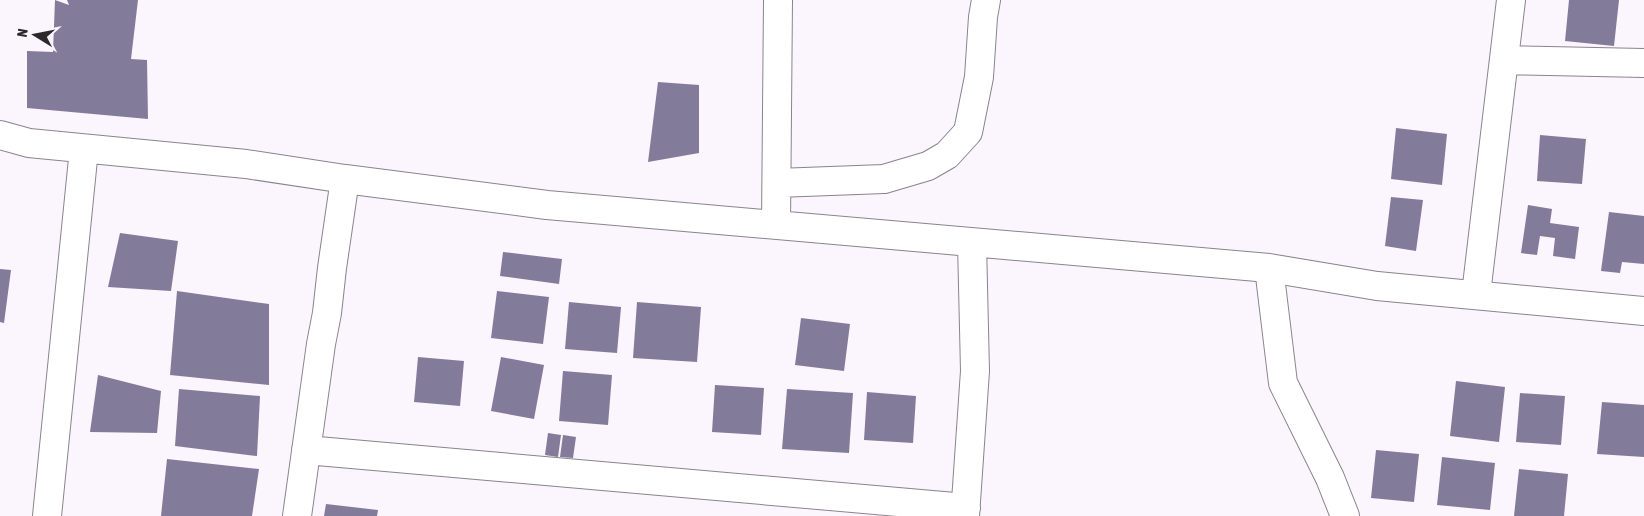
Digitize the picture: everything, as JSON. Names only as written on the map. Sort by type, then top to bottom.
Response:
[{"type":"street","points":[[776,224],[778,0]]},
{"type":"street","points":[[777,183],[884,179],[928,166],[947,155],[968,132],[979,77],[983,16],[986,0]]},
{"type":"street","points":[[1476,294],[1511,0]]},
{"type":"street","points":[[1504,60],[1644,63]]},
{"type":"street","points":[[0,135],[29,143],[246,164],[345,179],[547,205],[1269,268],[1377,286],[1644,311]]},
{"type":"street","points":[[47,516],[84,149]]},
{"type":"street","points":[[297,516],[345,179]]},
{"type":"street","points":[[306,450],[966,512],[976,371],[972,243]]},
{"type":"street","points":[[1269,268],[1282,383],[1330,478],[1345,516]]},
{"type":"building","points":[[55,0],[69,5],[67,0],[138,0],[131,59],[147,60],[148,119],[27,108],[27,51],[53,52]]},
{"type":"building","points":[[1569,0],[1619,0],[1614,46],[1565,41]]},
{"type":"building","points":[[658,82],[699,85],[699,153],[648,162]]},
{"type":"building","points":[[1396,128],[1447,134],[1442,185],[1391,179]]},
{"type":"building","points":[[1540,135],[1586,139],[1582,184],[1537,181]]},
{"type":"building","points":[[1391,197],[1423,200],[1416,251],[1385,246]]},
{"type":"building","points":[[1528,205],[1552,209],[1550,223],[1579,227],[1575,259],[1553,256],[1555,238],[1540,236],[1537,255],[1521,253]]},
{"type":"building","points":[[1609,212],[1644,216],[1644,264],[1622,262],[1620,273],[1601,271]]},
{"type":"building","points":[[120,233],[178,241],[171,291],[108,287]]},
{"type":"building","points":[[503,252],[562,259],[559,284],[500,276]]},
{"type":"building","points":[[0,269],[11,270],[4,323],[0,322]]},
{"type":"building","points":[[177,291],[269,304],[269,385],[170,375]]},
{"type":"building","points":[[497,291],[549,297],[543,344],[491,338]]},
{"type":"building","points":[[569,302],[621,307],[617,353],[565,349]]},
{"type":"building","points":[[637,302],[701,307],[697,362],[633,358]]},
{"type":"building","points":[[801,318],[850,324],[844,371],[795,365]]},
{"type":"building","points":[[418,357],[464,361],[460,406],[414,402]]},
{"type":"building","points":[[501,357],[544,365],[534,419],[491,411]]},
{"type":"building","points":[[563,371],[612,375],[608,425],[559,421]]},
{"type":"building","points":[[98,375],[161,391],[157,433],[90,432]]},
{"type":"building","points":[[1456,381],[1505,387],[1499,442],[1450,436]]},
{"type":"building","points":[[715,385],[764,388],[761,435],[712,432]]},
{"type":"building","points":[[179,389],[260,396],[257,456],[175,446]]},
{"type":"building","points":[[787,389],[853,393],[849,453],[782,449]]},
{"type":"building","points":[[867,392],[916,396],[913,443],[864,440]]},
{"type":"building","points":[[1520,393],[1565,396],[1561,445],[1516,442]]},
{"type":"building","points":[[1602,402],[1644,405],[1644,457],[1597,454]]},
{"type":"building","points":[[548,433],[561,435],[558,457],[545,455]]},
{"type":"building","points":[[563,435],[576,437],[573,458],[560,457]]},
{"type":"building","points":[[1376,450],[1419,454],[1414,502],[1371,498]]},
{"type":"building","points":[[1442,457],[1495,463],[1490,510],[1437,505]]},
{"type":"building","points":[[167,459],[259,469],[252,516],[161,516]]},
{"type":"building","points":[[1519,469],[1568,474],[1564,516],[1514,516]]},
{"type":"building","points":[[326,504],[378,510],[377,516],[324,516]]}]
